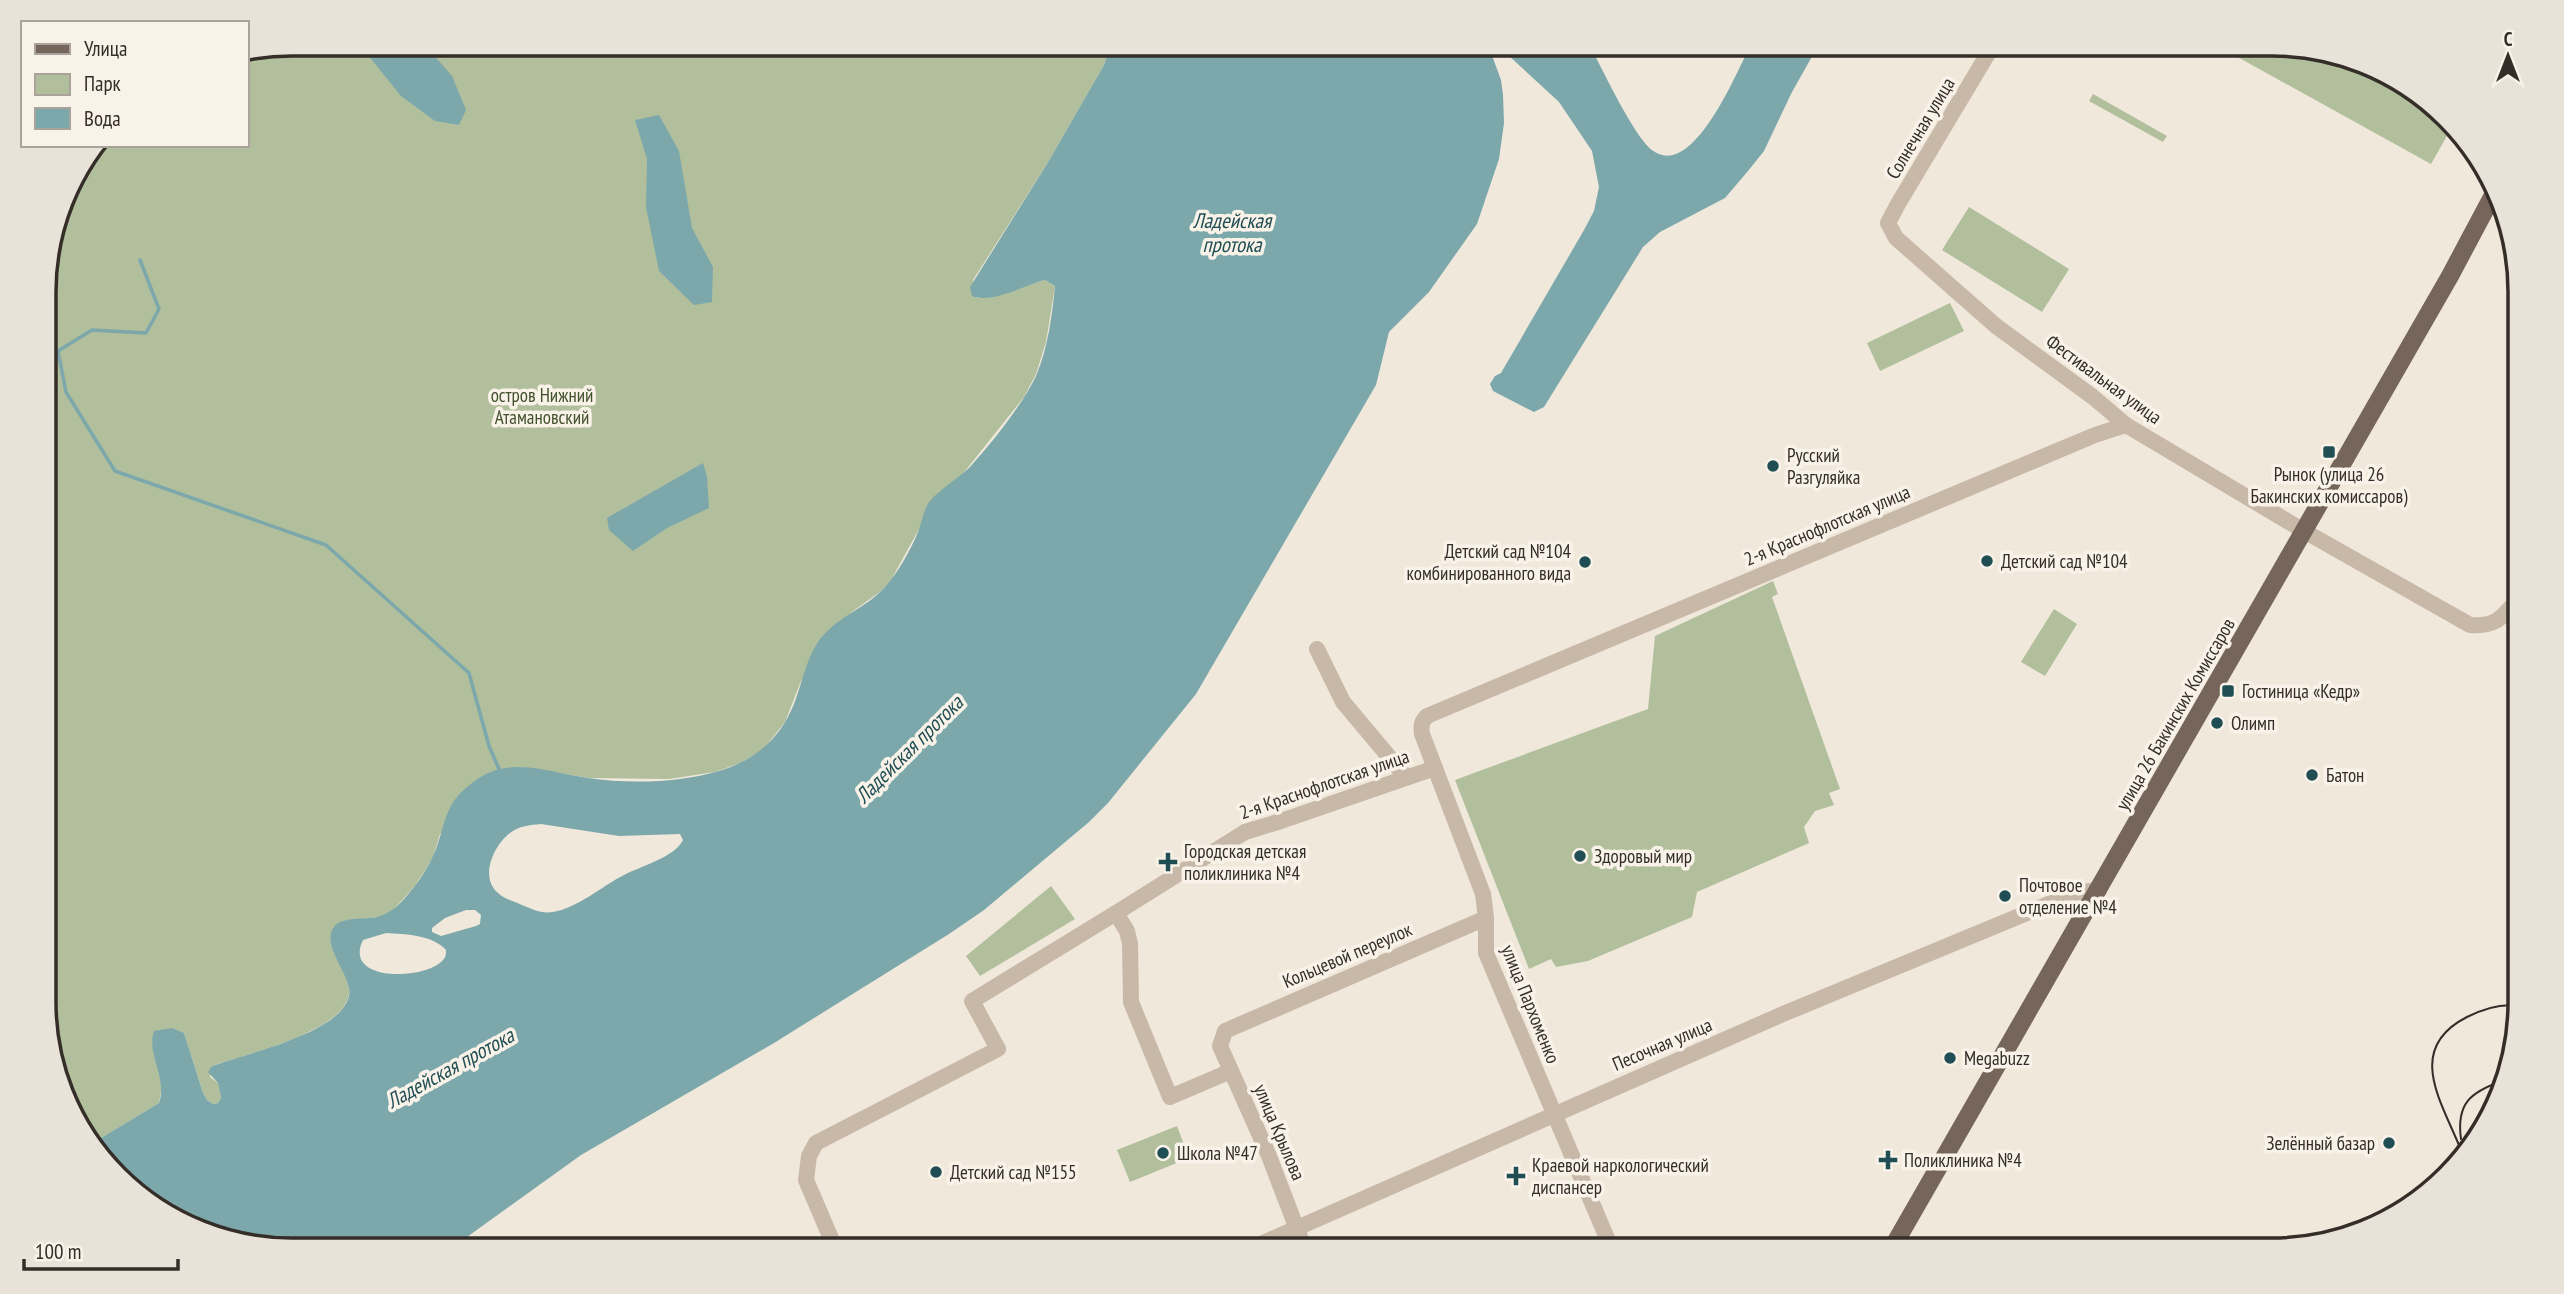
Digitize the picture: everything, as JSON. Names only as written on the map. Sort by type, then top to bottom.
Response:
[{"type":"main road","name":"улица 26 Бакинских Комиссаров","points":[[1898,1237],[2450,276],[2490,201]]},
{"type":"street","name":"Солнечная улица","points":[[1896,239],[1888,223],[1987,56]]},
{"type":"street","name":"Фестивальная улица","points":[[1896,239],[1996,326],[2093,397],[2126,425],[2304,531],[2470,625],[2490,625],[2508,610]]},
{"type":"street","name":"2-я Краснофлотская улица","points":[[831,1238],[806,1180],[809,1156],[816,1143],[998,1049],[972,1001],[1245,832],[1435,768],[1421,726],[1427,716],[2095,435],[2126,425]]},
{"type":"street","points":[[1317,649],[1343,702],[1406,778]]},
{"type":"street","name":"улица Пархоменко","points":[[1435,768],[1483,894],[1486,953],[1607,1237]]},
{"type":"street","name":"Песочная улица","points":[[1277,1238],[1795,1009],[2075,894],[2099,890]]},
{"type":"street","points":[[1116,914],[1130,944],[1131,1002],[1170,1097],[1231,1070]]},
{"type":"street","name":"Кольцевой переулок","points":[[1225,1031],[1486,918]]},
{"type":"street","name":"улица Крылова","points":[[1225,1031],[1220,1046],[1301,1237]]},
{"type":"green space","name":"остров Нижний Атамановский","points":[[1107,56],[1047,164],[973,280],[977,298],[1045,280],[1055,286],[1046,342],[1036,374],[1024,397],[919,529],[891,580],[881,591],[852,612],[801,681],[785,722],[762,751],[715,772],[669,779],[589,778],[522,767],[440,834],[433,857],[424,872],[393,910],[380,917],[344,921],[331,940],[347,979],[349,991],[345,1005],[333,1018],[292,1039],[212,1066],[210,1077],[218,1083],[221,1098],[218,1103],[213,1104],[203,1093],[184,1033],[153,1052],[162,1087],[159,1103],[100,1138],[80,1106],[64,1063],[56,1002],[57,277],[64,231],[74,202],[105,148],[248,147],[248,61],[262,58]]},
{"type":"green space","points":[[2236,56],[2302,58],[2333,64],[2376,80],[2416,105],[2448,135],[2431,164]]},
{"type":"green space","points":[[2093,94],[2167,136],[2163,142],[2089,101]]},
{"type":"green space","points":[[1969,207],[2069,269],[2042,312],[1942,250]]},
{"type":"green space","points":[[1950,303],[1964,331],[1880,371],[1867,343]]},
{"type":"green space","points":[[1773,581],[1778,594],[1772,597],[1840,789],[1829,793],[1834,805],[1815,811],[1804,827],[1809,843],[1697,892],[1692,917],[1588,961],[1556,967],[1551,959],[1529,969],[1455,780],[1648,709],[1655,636]]},
{"type":"green space","points":[[2054,609],[2077,624],[2045,676],[2021,662]]},
{"type":"green space","points":[[1051,886],[1075,919],[980,976],[966,956]]},
{"type":"green space","points":[[1177,1126],[1189,1158],[1130,1182],[1117,1150]]},
{"type":"water","points":[[369,56],[434,56],[452,76],[466,110],[459,125],[435,121],[401,96]]},
{"type":"water","name":"Ладейская протока","points":[[1107,56],[1492,56],[1501,80],[1504,123],[1499,159],[1477,224],[1429,292],[1389,332],[1376,385],[1196,694],[1108,803],[984,910],[949,934],[774,1043],[581,1155],[466,1238],[262,1236],[231,1230],[188,1214],[137,1179],[100,1138],[159,1103],[161,1085],[153,1049],[154,1031],[172,1028],[184,1033],[203,1093],[213,1104],[218,1103],[221,1098],[218,1083],[208,1072],[212,1066],[290,1040],[329,1021],[342,1009],[349,996],[346,979],[331,943],[334,927],[342,921],[381,916],[401,902],[430,862],[449,809],[460,794],[479,778],[492,771],[518,767],[620,781],[687,778],[719,771],[744,761],[774,738],[794,704],[807,664],[818,642],[832,626],[876,595],[889,582],[911,547],[930,501],[970,467],[987,447],[1015,411],[1036,376],[1051,320],[1055,286],[1045,280],[989,298],[972,296],[970,287],[1047,164]],"holes":[[[541,824],[619,836],[680,834],[683,840],[665,856],[624,875],[562,910],[533,910],[500,895],[492,886],[489,870],[494,853],[504,838],[521,827]],[[466,910],[475,910],[481,915],[480,924],[441,936],[432,932],[432,928],[445,918]],[[386,933],[418,936],[434,941],[446,950],[446,955],[434,967],[421,971],[389,974],[375,970],[364,964],[360,954],[363,940]]]},
{"type":"water","points":[[1509,56],[1595,56],[1644,142],[1652,150],[1667,156],[1683,150],[1698,137],[1725,97],[1745,56],[1812,56],[1764,151],[1725,198],[1660,232],[1643,247],[1544,407],[1534,412],[1493,391],[1490,384],[1495,376],[1501,373],[1584,230],[1594,211],[1599,187],[1592,151],[1559,102]]},
{"type":"water","points":[[659,115],[679,151],[692,228],[713,267],[712,302],[694,305],[659,271],[646,207],[647,159],[635,120]]},
{"type":"water","points":[[703,463],[707,477],[709,508],[667,528],[633,551],[609,530],[607,518]]},
{"type":"waterway","points":[[140,260],[159,309],[146,333],[92,330],[58,351],[66,392],[115,471],[326,545],[469,673],[489,746],[499,769]]},
{"type":"tram line","points":[[2459,1145],[2433,1077],[2432,1060],[2437,1045],[2448,1030],[2467,1017],[2486,1009],[2508,1005]]},
{"type":"tram line","points":[[2461,1139],[2461,1116],[2468,1101],[2492,1085]]},
{"type":"place","name":"Рынок (улица 26 Бакинских комиссаров)","points":[[2329,452]]},
{"type":"place","name":"Русский Разгуляйка","points":[[1773,466]]},
{"type":"place","name":"Детский сад №104","points":[[1987,561]]},
{"type":"place","name":"Детский сад №104 комбинированного вида","points":[[1585,562]]},
{"type":"place","name":"Гостиница «Кедр»","points":[[2228,691]]},
{"type":"place","name":"Олимп","points":[[2217,723]]},
{"type":"place","name":"Батон","points":[[2312,775]]},
{"type":"place","name":"Здоровый мир","points":[[1580,856]]},
{"type":"place","name":"Городская детская поликлиника №4","points":[[1168,862]]},
{"type":"place","name":"Почтовое отделение №4","points":[[2005,896]]},
{"type":"place","name":"Megabuzz","points":[[1950,1058]]},
{"type":"place","name":"Зелённый базар","points":[[2389,1143]]},
{"type":"place","name":"Школа №47","points":[[1163,1153]]},
{"type":"place","name":"Поликлиника №4","points":[[1888,1160]]},
{"type":"place","name":"Детский сад №155","points":[[936,1172]]},
{"type":"place","name":"Краевой наркологический диспансер","points":[[1516,1176]]}]
